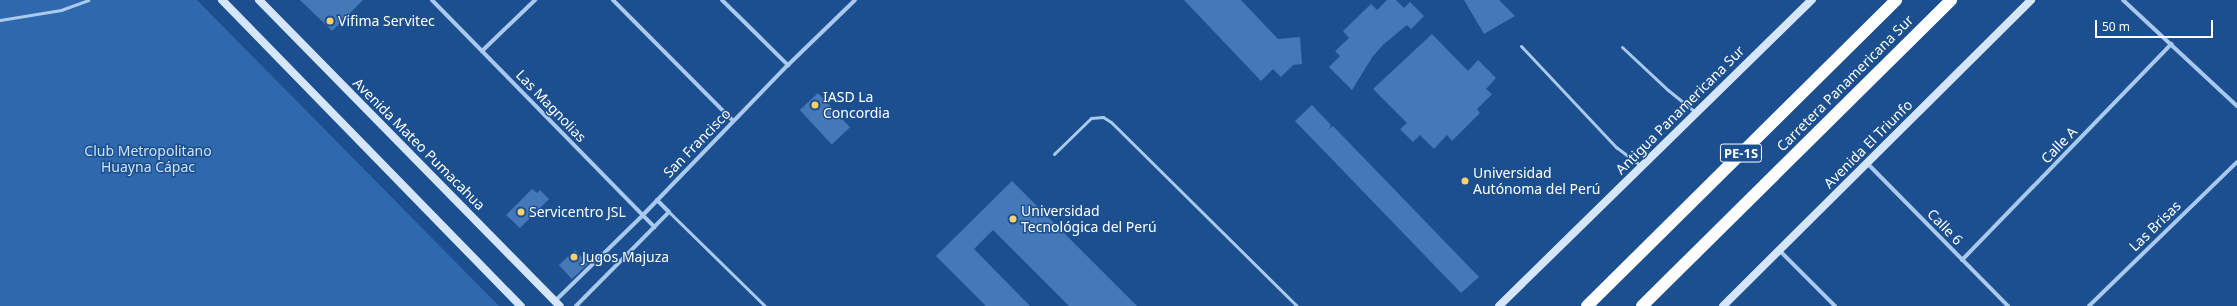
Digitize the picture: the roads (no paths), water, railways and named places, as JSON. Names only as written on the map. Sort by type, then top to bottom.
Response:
[{"type":"highway","name":"Carretera Panamericana Sur","points":[[1587,306],[1896,0]]},
{"type":"highway","name":"Carretera Panamericana Sur","points":[[1642,306],[1951,0]]},
{"type":"main road","points":[[222,0],[521,306]]},
{"type":"main road","name":"Antigua Panamericana Sur","points":[[1499,306],[1812,0]]},
{"type":"main road","name":"Avenida El Triunfo","points":[[1723,306],[2031,0]]},
{"type":"main road","name":"Avenida Mateo Pumacahua","points":[[262,1],[558,303]]},
{"type":"street","name":"Las Magnolias","points":[[432,0],[654,227]]},
{"type":"street","points":[[482,51],[535,0]]},
{"type":"street","points":[[613,0],[733,122]]},
{"type":"street","points":[[722,0],[788,65]]},
{"type":"street","name":"San Francisco","points":[[558,303],[788,65],[855,0]]},
{"type":"street","points":[[2123,0],[2237,106]]},
{"type":"street","name":"Calle A","points":[[1962,260],[2171,44]]},
{"type":"street","name":"Las Brisas","points":[[2089,306],[2237,162]]},
{"type":"street","name":"Calle 6","points":[[1867,163],[2008,306]]},
{"type":"street","points":[[576,306],[669,212],[657,200]]},
{"type":"street","points":[[1780,250],[1835,306]]},
{"type":"lane","points":[[0,20],[61,10],[88,0]]},
{"type":"lane","points":[[1521,46],[1616,147],[1642,167]]},
{"type":"lane","points":[[1622,47],[1668,90],[1696,113]]},
{"type":"lane","points":[[1054,154],[1091,118],[1102,117],[1111,122],[1297,306]]},
{"type":"lane","points":[[669,212],[765,306]]},
{"type":"place","name":"Vifima Servitec","points":[[330,21]]},
{"type":"place","name":"IASD La Concordia","points":[[815,105]]},
{"type":"place","name":"Universidad Autónoma del Perú","points":[[1465,181]]},
{"type":"place","name":"Servicentro JSL","points":[[521,212]]},
{"type":"place","name":"Universidad Tecnológica del Perú","points":[[1013,219]]},
{"type":"place","name":"Jugos Majuza","points":[[574,257]]},
{"type":"park label","name":"Club Metropolitano Huayna Cápac","points":[[148,160]]}]
